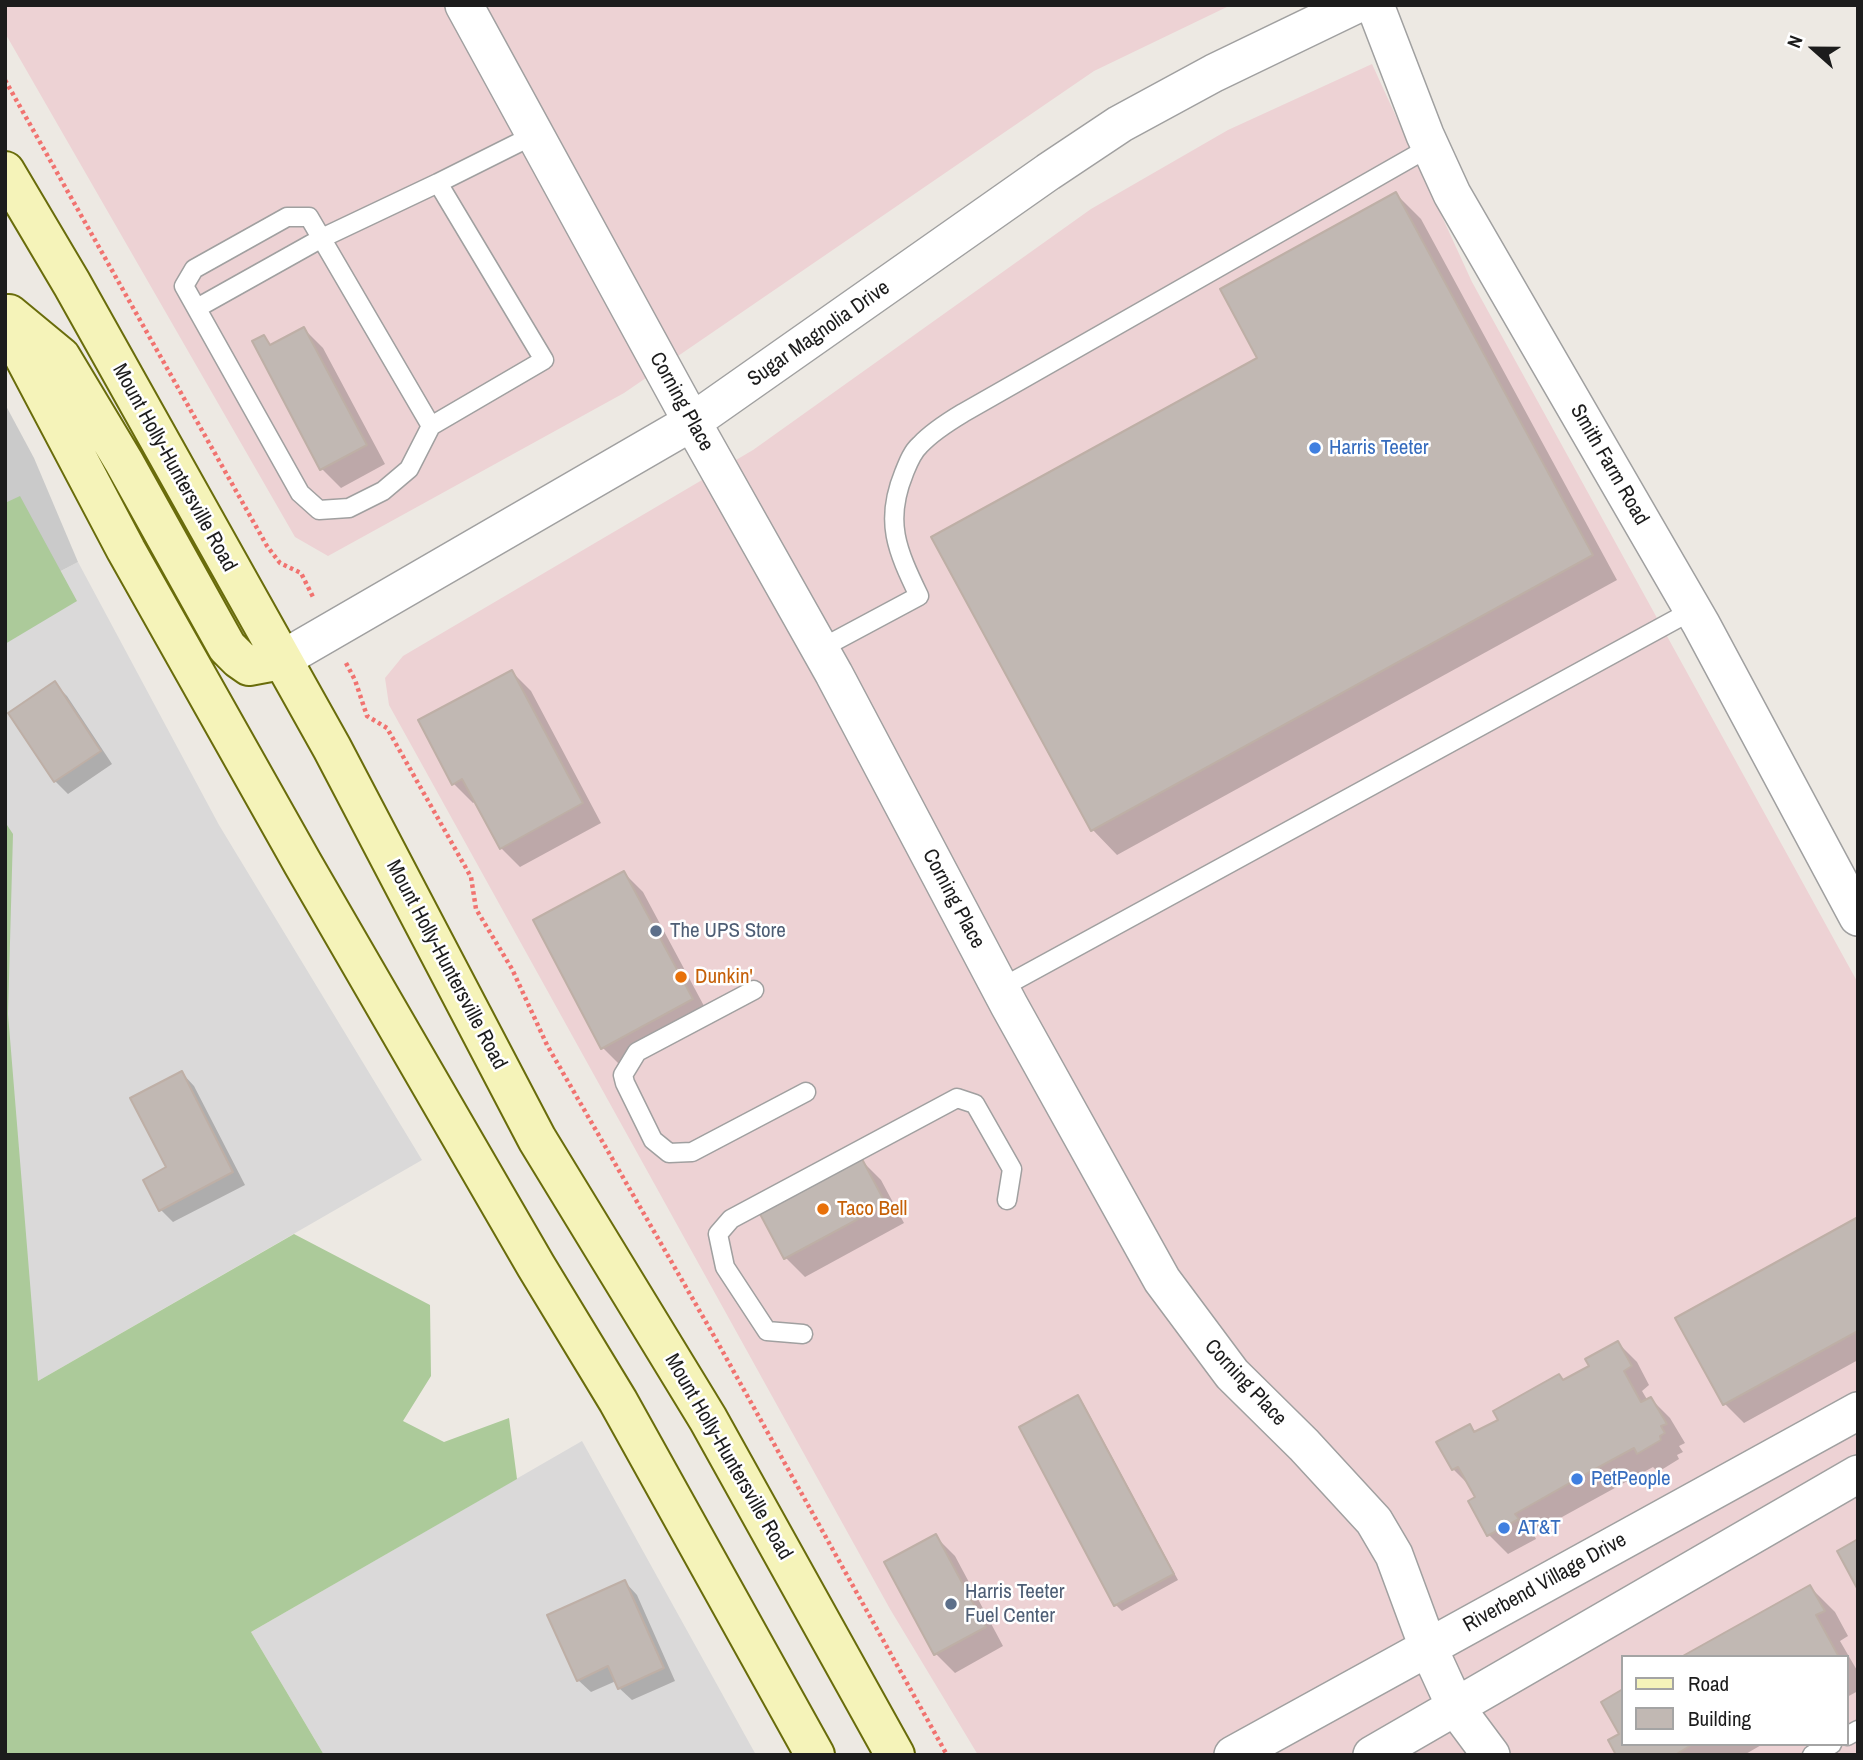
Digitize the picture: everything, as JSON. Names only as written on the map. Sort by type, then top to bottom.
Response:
[{"type":"main road","name":"Mount Holly-Huntersville Road","points":[[5,171],[72,284],[332,748],[537,1139],[708,1419],[895,1755]]},
{"type":"main road","points":[[5,311],[61,357],[124,462],[228,647],[249,666],[281,660]]},
{"type":"main road","points":[[5,321],[126,550],[349,945],[618,1401],[815,1755]]},
{"type":"street","name":"Corning Place","points":[[464,5],[692,422],[820,649],[1000,988],[1162,1280],[1232,1374],[1304,1445],[1374,1521],[1394,1555],[1428,1647],[1456,1708],[1491,1755]]},
{"type":"street","name":"Sugar Magnolia Drive","points":[[281,660],[692,422],[1120,124],[1214,73],[1355,5]]},
{"type":"street","name":"Smith Farm Road","points":[[1375,5],[1430,147],[1452,194],[1693,610],[1858,917]]},
{"type":"street","name":"Riverbend Village Drive","points":[[1233,1755],[1858,1411]]},
{"type":"street","points":[[1372,1755],[1858,1474]]},
{"type":"lane","points":[[197,308],[322,238],[536,134]]},
{"type":"lane","points":[[820,649],[919,596],[900,554],[893,509],[908,462],[925,440],[963,412],[1430,147]]},
{"type":"lane","points":[[431,426],[309,217],[287,217],[194,269],[184,286],[300,493],[319,510],[349,508],[383,491],[409,469],[431,426],[544,360],[438,183]]},
{"type":"lane","points":[[1000,988],[1693,610]]},
{"type":"lane","points":[[754,990],[637,1052],[624,1075],[625,1083],[653,1140],[669,1153],[692,1152],[806,1092]]},
{"type":"lane","points":[[803,1334],[767,1331],[725,1267],[719,1234],[731,1219],[957,1098],[975,1104],[1013,1169],[1007,1200]]},
{"type":"lane","points":[[1812,1755],[1828,1746]]},
{"type":"path","points":[[5,80],[267,546],[280,562],[301,573],[310,591]]},
{"type":"path","points":[[355,680],[367,716],[387,728],[471,877],[476,909],[512,969],[547,1045],[714,1336],[947,1755]]},
{"type":"shaded area","points":[[5,5],[1231,5],[1094,71],[624,393],[328,556],[295,537],[5,33]]},
{"type":"shaded area","points":[[1372,64],[1472,282],[1858,983],[1858,1755],[978,1755],[890,1609],[389,705],[385,678],[403,656],[753,450],[1091,209],[1228,130]]},
{"type":"shaded area","points":[[5,404],[34,458],[78,562],[5,600]]},
{"type":"shaded area","points":[[78,562],[219,825],[422,1160],[38,1381],[5,1217],[5,600]]},
{"type":"shaded area","points":[[582,1441],[756,1755],[324,1755],[251,1632]]},
{"type":"green space","points":[[20,496],[77,601],[5,644],[5,503]]},
{"type":"green space","points":[[5,822],[13,834],[8,1014],[38,1381],[294,1234],[430,1305],[431,1376],[403,1421],[444,1442],[509,1418],[517,1479],[251,1632],[324,1755],[5,1755]]},
{"type":"building","name":"Harris Teeter","points":[[1396,192],[1593,555],[1091,831],[931,537],[1257,358],[1220,289]]},
{"type":"building","points":[[304,327],[367,445],[320,470],[252,341],[264,335],[270,345]]},
{"type":"building","points":[[512,670],[583,803],[500,849],[462,779],[452,785],[418,720]]},
{"type":"building","points":[[55,681],[101,751],[54,782],[8,713]]},
{"type":"building","points":[[624,871],[693,999],[601,1049],[533,920]]},
{"type":"building","points":[[182,1071],[233,1172],[159,1211],[143,1180],[166,1167],[130,1098]]},
{"type":"building","name":"Taco Bell","points":[[862,1159],[886,1204],[784,1259],[760,1214]]},
{"type":"building","points":[[1858,1217],[1858,1331],[1723,1405],[1675,1318]]},
{"type":"building","points":[[1618,1341],[1632,1366],[1624,1371],[1641,1402],[1651,1397],[1667,1424],[1661,1426],[1665,1433],[1660,1436],[1661,1440],[1637,1454],[1634,1448],[1577,1479],[1515,1514],[1519,1519],[1487,1536],[1468,1501],[1475,1497],[1458,1467],[1452,1470],[1436,1442],[1470,1424],[1474,1432],[1498,1420],[1493,1411],[1559,1374],[1563,1380],[1589,1366],[1585,1359]]},
{"type":"building","points":[[1078,1395],[1174,1574],[1114,1606],[1019,1427]]},
{"type":"building","points":[[936,1534],[986,1627],[934,1655],[884,1562]]},
{"type":"building","points":[[1858,1539],[1858,1590],[1837,1551]]},
{"type":"building","points":[[625,1580],[664,1668],[618,1689],[608,1666],[577,1681],[547,1615]]},
{"type":"building","points":[[1810,1585],[1825,1611],[1816,1615],[1838,1655],[1685,1655]]},
{"type":"building","points":[[1622,1690],[1622,1746],[1690,1746],[1675,1755],[1616,1755],[1608,1740],[1619,1734],[1601,1702]]},
{"type":"place","name":"Harris Teeter","points":[[1315,448]]},
{"type":"place","name":"The UPS Store","points":[[656,931]]},
{"type":"place","name":"Dunkin'","points":[[681,977]]},
{"type":"place","name":"Taco Bell","points":[[823,1209]]},
{"type":"place","name":"PetPeople","points":[[1577,1479]]},
{"type":"place","name":"AT&T","points":[[1504,1528]]},
{"type":"place","name":"Harris Teeter Fuel Center","points":[[951,1604]]}]
